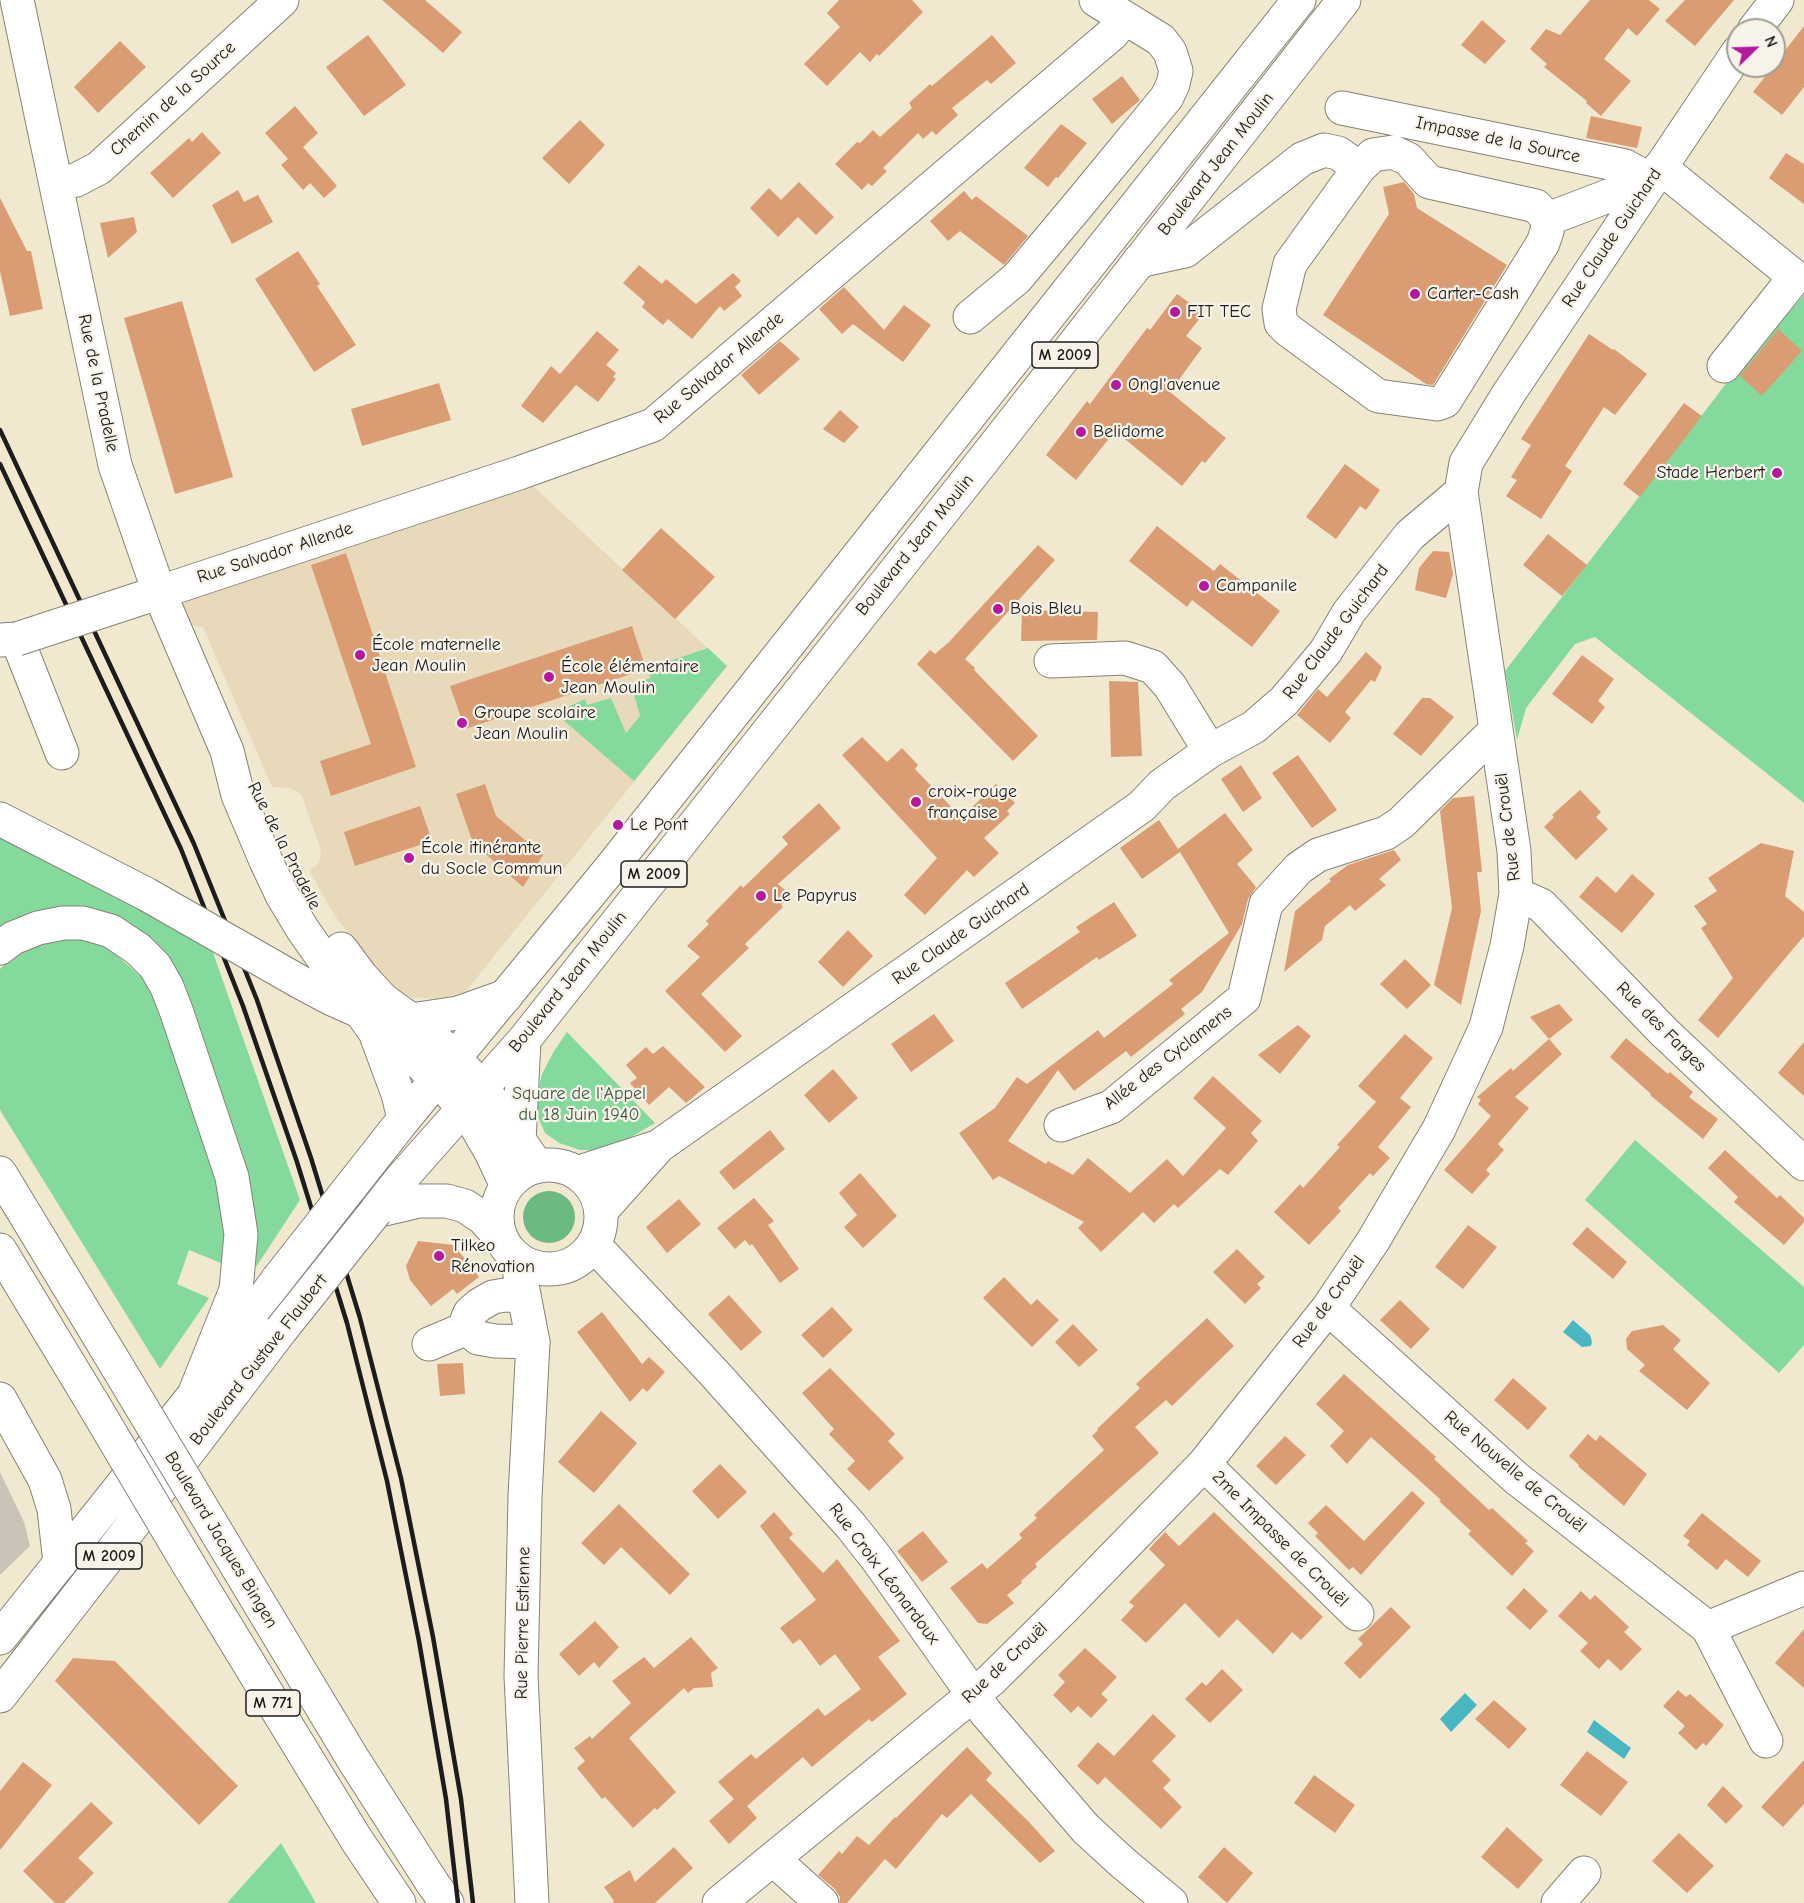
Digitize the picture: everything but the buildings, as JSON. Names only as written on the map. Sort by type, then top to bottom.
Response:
[{"type":"main road","name":"Rue de la Pradelle","points":[[17,0],[115,465],[151,595],[227,751],[238,795],[282,895],[303,930],[367,1022]]},
{"type":"main road","name":"Chemin de la Source","points":[[56,184],[76,180],[99,168],[282,0]]},
{"type":"main road","points":[[970,317],[1017,278],[1167,97],[1173,84],[1176,71],[1170,52],[1161,40],[1096,0]]},
{"type":"main road","points":[[1266,41],[1285,0]]},
{"type":"main road","name":"Boulevard Jean Moulin","points":[[446,1069],[610,869],[1299,0]]},
{"type":"main road","name":"Boulevard Jean Moulin","points":[[473,1098],[524,1040],[1344,0]]},
{"type":"main road","points":[[1763,18],[1777,0]]},
{"type":"main road","name":"Rue Salvador Allende","points":[[8,640],[519,473],[654,424],[1112,34],[1125,18]]},
{"type":"main road","name":"Rue Claude Guichard","points":[[601,1211],[659,1146],[1142,806],[1162,785],[1210,751],[1254,727],[1284,701],[1326,651],[1349,612],[1410,535],[1461,492],[1466,463],[1509,393],[1726,69]]},
{"type":"main road","name":"Impasse de la Source","points":[[1342,108],[1655,173],[1795,277],[1724,366]]},
{"type":"main road","points":[[1140,261],[1185,251],[1302,159],[1324,150],[1338,153],[1359,168]]},
{"type":"main road","points":[[1393,152],[1408,159],[1429,182],[1536,206],[1548,219],[1543,243],[1445,401],[1437,404],[1378,396],[1281,323],[1278,309],[1290,264],[1359,168],[1374,155],[1393,152]]},
{"type":"main road","points":[[1548,219],[1655,173]]},
{"type":"main road","name":"Rue de Crouël","points":[[719,1903],[991,1680],[1204,1464],[1329,1308],[1373,1241],[1439,1129],[1486,1027],[1507,946],[1516,894],[1514,851],[1461,492]]},
{"type":"main road","points":[[8,640],[62,753]]},
{"type":"main road","points":[[1051,662],[1125,658],[1153,667],[1170,686],[1210,751]]},
{"type":"main road","name":"Allée des Cyclamens","points":[[1061,1125],[1111,1107],[1244,998],[1266,904],[1299,868],[1318,855],[1386,833],[1401,823],[1496,730]]},
{"type":"main road","name":"Rue de la Pradelle","points":[[227,751],[257,786],[301,885],[342,950],[383,1000],[411,1020],[446,1069]]},
{"type":"main road","points":[[0,819],[146,894],[332,999],[367,1022],[416,1060],[446,1069],[528,1154],[551,1165],[564,1167],[586,1180],[594,1189],[601,1211],[601,1223],[594,1245],[584,1256],[558,1269],[536,1268],[509,1248],[483,1218],[465,1206],[447,1201],[419,1201],[376,1211]]},
{"type":"main road","name":"Rue des Farges","points":[[1516,894],[1541,905],[1664,1032],[1804,1164]]},
{"type":"main road","points":[[0,948],[13,938],[38,928],[63,923],[83,923],[111,931],[138,949],[155,966],[167,987],[232,1177],[241,1234],[236,1290],[194,1395]]},
{"type":"main road","points":[[367,1022],[411,1020],[458,1013],[506,996]]},
{"type":"main road","points":[[367,1022],[398,1094],[404,1119]]},
{"type":"main road","points":[[509,1248],[497,1224],[497,1210],[500,1198],[507,1186],[526,1170],[528,1154],[519,1109],[524,1040]]},
{"type":"main road","name":"Boulevard Gustave Flaubert","points":[[0,1638],[194,1395],[278,1279],[446,1069]]},
{"type":"main road","points":[[473,1098],[491,1152],[507,1186]]},
{"type":"main road","name":"Boulevard Gustave Flaubert","points":[[0,1696],[281,1330],[401,1179],[473,1098]]},
{"type":"main road","name":"Rue Claude Guichard","points":[[577,1173],[659,1146]]},
{"type":"main road","name":"Boulevard Jacques Bingen","points":[[0,1158],[8,1186],[353,1759],[447,1903]]},
{"type":"main road","name":"Rue Croix Léonardoux","points":[[594,1245],[714,1373],[851,1526],[986,1713],[1086,1828],[1171,1903]]},
{"type":"main road","name":"Rue Pierre Estienne","points":[[509,1248],[524,1296],[533,1342],[525,1497],[520,1676],[532,1903]]},
{"type":"main road","name":"M 771","points":[[0,1250],[356,1839],[399,1903]]},
{"type":"main road","name":"Rue Pierre Estienne","points":[[533,1342],[558,1269]]},
{"type":"main road","points":[[524,1296],[505,1295],[479,1305],[467,1320],[467,1328],[478,1338],[533,1342]]},
{"type":"main road","name":"Rue Nouvelle de Crouël","points":[[1329,1308],[1516,1478],[1708,1628],[1766,1741]]},
{"type":"main road","points":[[429,1344],[467,1328]]},
{"type":"main road","points":[[0,1399],[45,1480],[54,1509],[60,1563]]},
{"type":"main road","name":"2me Impasse de Crouël","points":[[1204,1464],[1357,1614]]},
{"type":"main road","points":[[1708,1628],[1804,1588]]},
{"type":"main road","points":[[773,1859],[822,1903]]},
{"type":"main road","points":[[1558,1903],[1584,1873]]},
{"type":"shaded area","name":"Groupe scolaire Jean Moulin","points":[[519,473],[727,666],[466,991],[442,999],[410,997],[386,984],[335,916],[309,870],[320,860],[321,850],[301,794],[290,788],[272,787],[203,627],[172,623],[159,592]]},
{"type":"shaded area","points":[[0,1472],[24,1522],[30,1546],[0,1575]]},
{"type":"green space","points":[[1804,295],[1804,803],[1595,637],[1575,644],[1526,708],[1517,740],[1505,671],[1735,372]]},
{"type":"green space","points":[[708,648],[727,666],[634,781],[555,713],[585,699],[587,705],[611,698],[626,733],[640,716],[631,684],[651,678],[646,669]]},
{"type":"green space","points":[[0,830],[211,947],[300,1200],[256,1267],[254,1249],[133,928],[0,930]]},
{"type":"green space","points":[[58,937],[86,939],[106,946],[144,979],[167,1019],[217,1168],[227,1253],[221,1263],[189,1250],[177,1284],[209,1298],[160,1369],[0,1110],[0,969],[20,951]]},
{"type":"green space","name":"Square de l'Appel du 18 Juin 1940","points":[[567,1032],[655,1123],[621,1143],[599,1150],[580,1150],[559,1143],[545,1133],[537,1115],[536,1100],[542,1074]]},
{"type":"green space","points":[[1635,1140],[1804,1287],[1804,1345],[1779,1373],[1585,1200]]},
{"type":"green space","points":[[544,1191],[554,1191],[568,1198],[575,1217],[568,1236],[554,1243],[544,1243],[534,1239],[527,1232],[523,1222],[523,1212],[527,1202],[534,1195]]},
{"type":"green space","points":[[281,1843],[316,1903],[227,1903]]},
{"type":"water","points":[[1573,1320],[1590,1335],[1591,1346],[1582,1347],[1563,1332]]},
{"type":"water","points":[[1465,1693],[1477,1705],[1451,1732],[1440,1719]]},
{"type":"water","points":[[1594,1720],[1631,1748],[1624,1759],[1587,1732]]},
{"type":"railway","points":[[0,430],[194,844],[257,1000],[311,1158],[360,1318],[401,1478],[433,1637],[461,1799],[473,1903]]},
{"type":"railway","points":[[0,464],[181,849],[243,1006],[297,1162],[347,1323],[387,1481],[419,1641],[446,1799],[458,1903]]},
{"type":"place","name":"Carter-Cash","points":[[1415,294]]},
{"type":"place","name":"FIT TEC","points":[[1175,312]]},
{"type":"place","name":"Ongl'avenue","points":[[1116,385]]},
{"type":"place","name":"Belidome","points":[[1081,432]]},
{"type":"place","name":"Stade Herbert","points":[[1777,473]]},
{"type":"place","name":"Campanile","points":[[1204,586]]},
{"type":"place","name":"Bois Bleu","points":[[998,609]]},
{"type":"place","name":"École maternelle Jean Moulin","points":[[360,655]]},
{"type":"place","name":"École élémentaire Jean Moulin","points":[[549,677]]},
{"type":"place","name":"Groupe scolaire Jean Moulin","points":[[462,723]]},
{"type":"place","name":"croix-rouge française","points":[[916,802]]},
{"type":"place","name":"Le Pont","points":[[618,825]]},
{"type":"place","name":"École itinérante du Socle Commun","points":[[409,858]]},
{"type":"place","name":"Le Papyrus","points":[[761,896]]},
{"type":"place","name":"Tilkeo Rénovation","points":[[439,1256]]}]
